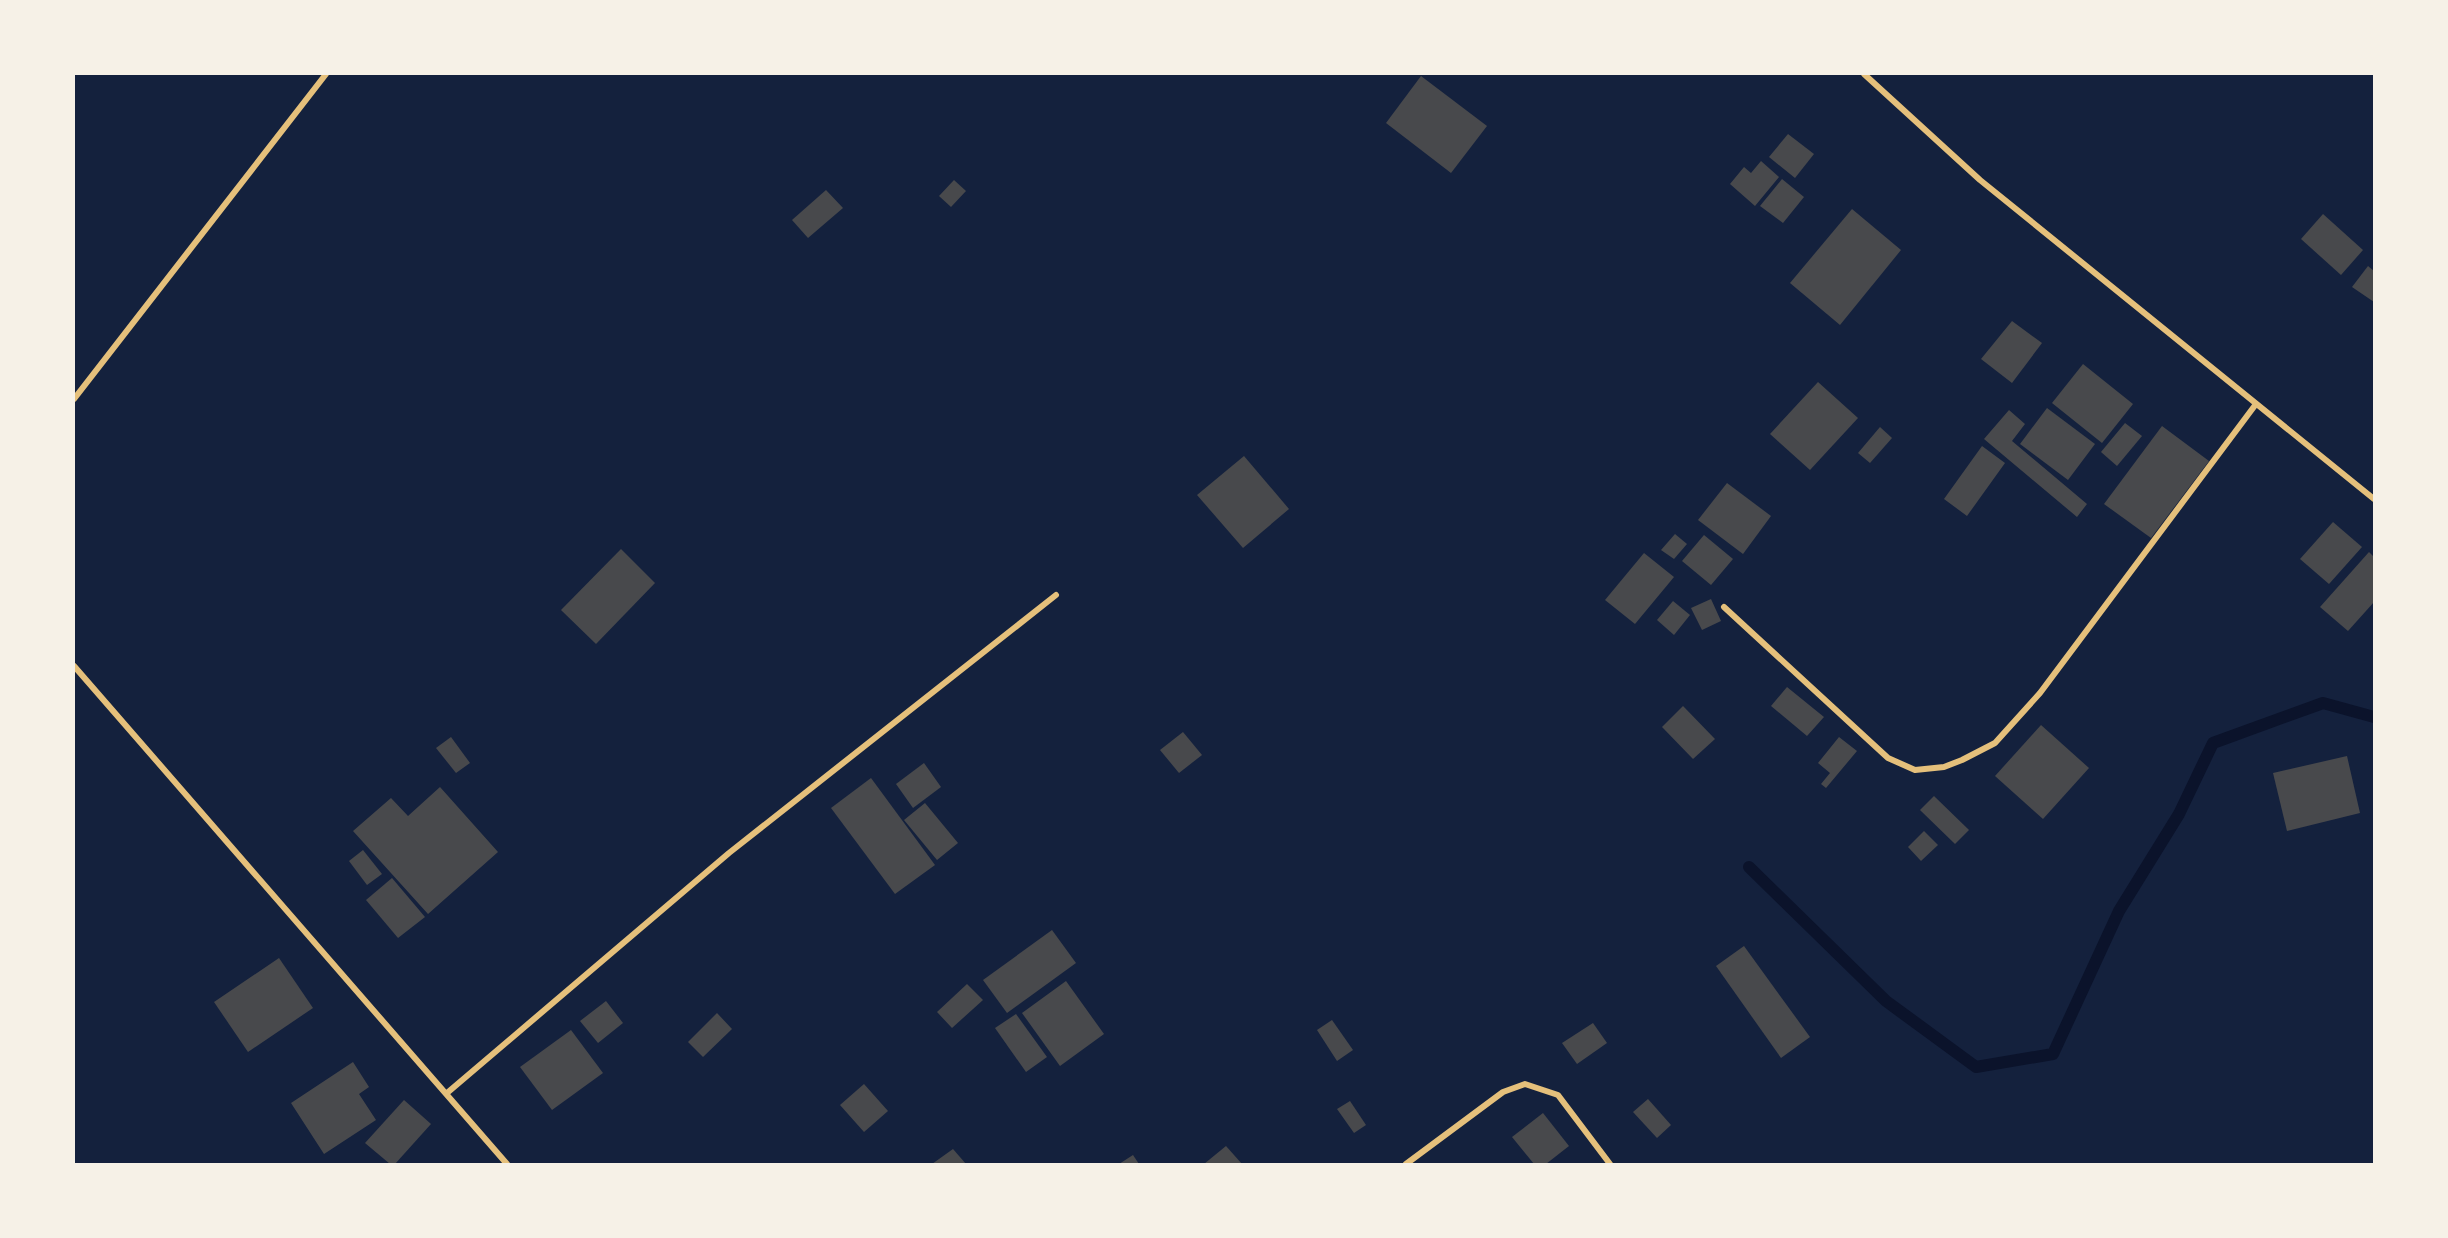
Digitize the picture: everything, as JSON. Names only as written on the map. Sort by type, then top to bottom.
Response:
[{"type":"street","points":[[74,399],[326,74]]},
{"type":"street","points":[[1864,74],[1980,180],[2374,499]]},
{"type":"street","points":[[1724,607],[1888,758],[1915,770],[1944,767],[1995,743],[2040,693],[2256,404]]},
{"type":"street","points":[[447,1093],[729,853],[1056,595]]},
{"type":"street","points":[[74,666],[507,1164]]},
{"type":"street","points":[[1406,1164],[1503,1092],[1525,1084],[1558,1095],[1611,1164]]},
{"type":"building","points":[[1421,76],[1487,126],[1451,173],[1386,123]]},
{"type":"building","points":[[1788,134],[1814,154],[1795,178],[1769,157]]},
{"type":"building","points":[[1761,161],[1779,177],[1755,206],[1730,184],[1744,167],[1751,173]]},
{"type":"building","points":[[1782,179],[1804,197],[1783,223],[1760,206]]},
{"type":"building","points":[[954,180],[966,191],[951,207],[939,196]]},
{"type":"building","points":[[826,190],[843,208],[808,238],[792,220]]},
{"type":"building","points":[[1852,209],[1901,250],[1840,325],[1790,283]]},
{"type":"building","points":[[2323,214],[2363,250],[2341,275],[2301,239]]},
{"type":"building","points":[[2368,266],[2374,271],[2374,302],[2352,287]]},
{"type":"building","points":[[2012,321],[2042,343],[2012,383],[1981,359]]},
{"type":"building","points":[[2083,364],[2133,404],[2102,443],[2052,403]]},
{"type":"building","points":[[1818,382],[1858,418],[1810,470],[1770,434]]},
{"type":"building","points":[[2047,408],[2095,444],[2068,480],[2020,444]]},
{"type":"building","points":[[2009,410],[2025,424],[2012,441],[2087,504],[2077,517],[1984,439]]},
{"type":"building","points":[[2125,423],[2142,436],[2117,466],[2101,452]]},
{"type":"building","points":[[2162,426],[2209,461],[2151,538],[2104,504]]},
{"type":"building","points":[[1880,427],[1892,438],[1870,463],[1858,453]]},
{"type":"building","points":[[1982,446],[2005,463],[1967,516],[1944,499]]},
{"type":"building","points":[[1244,456],[1289,509],[1243,548],[1197,495]]},
{"type":"building","points":[[1727,483],[1771,516],[1743,554],[1698,520]]},
{"type":"building","points":[[2333,522],[2362,547],[2329,584],[2300,559]]},
{"type":"building","points":[[1675,534],[1687,544],[1674,559],[1661,550]]},
{"type":"building","points":[[1704,535],[1733,559],[1711,585],[1682,561]]},
{"type":"building","points":[[621,549],[655,583],[596,644],[561,610]]},
{"type":"building","points":[[2369,552],[2374,557],[2374,602],[2348,631],[2320,607]]},
{"type":"building","points":[[1644,553],[1674,577],[1635,624],[1605,600]]},
{"type":"building","points":[[1711,599],[1721,621],[1702,630],[1691,608]]},
{"type":"building","points":[[1673,601],[1690,615],[1674,635],[1657,620]]},
{"type":"building","points":[[1787,687],[1824,717],[1807,736],[1771,706]]},
{"type":"building","points":[[1683,706],[1715,739],[1693,759],[1662,727]]},
{"type":"building","points":[[2041,725],[2089,768],[2043,819],[1995,776]]},
{"type":"building","points":[[1183,732],[1202,755],[1179,773],[1160,750]]},
{"type":"building","points":[[451,737],[470,763],[456,773],[436,748]]},
{"type":"building","points":[[1839,737],[1857,751],[1826,788],[1821,784],[1830,773],[1818,763]]},
{"type":"building","points":[[2347,756],[2360,813],[2287,831],[2273,773]]},
{"type":"building","points":[[924,763],[941,787],[913,808],[896,784]]},
{"type":"building","points":[[871,778],[935,865],[895,894],[831,808]]},
{"type":"building","points":[[440,787],[498,852],[428,914],[353,831],[391,798],[408,816]]},
{"type":"building","points":[[1934,796],[1969,830],[1955,844],[1920,810]]},
{"type":"building","points":[[925,803],[958,843],[937,860],[904,820]]},
{"type":"building","points":[[1924,831],[1938,845],[1921,861],[1908,847]]},
{"type":"building","points":[[363,850],[382,874],[367,885],[349,861]]},
{"type":"building","points":[[392,878],[425,917],[398,938],[366,900]]},
{"type":"building","points":[[1052,930],[1076,963],[1007,1013],[983,980]]},
{"type":"building","points":[[1744,946],[1810,1037],[1781,1058],[1716,966]]},
{"type":"building","points":[[279,958],[313,1008],[248,1052],[214,1002]]},
{"type":"building","points":[[1066,981],[1104,1034],[1060,1066],[1022,1013]]},
{"type":"building","points":[[967,984],[983,1000],[952,1028],[937,1012]]},
{"type":"building","points":[[606,1001],[623,1023],[598,1043],[580,1021]]},
{"type":"building","points":[[717,1013],[732,1029],[703,1057],[688,1042]]},
{"type":"building","points":[[1016,1014],[1047,1057],[1026,1072],[995,1028]]},
{"type":"building","points":[[1332,1020],[1353,1050],[1337,1061],[1317,1030]]},
{"type":"building","points":[[1593,1023],[1607,1043],[1577,1064],[1562,1043]]},
{"type":"building","points":[[571,1030],[603,1073],[552,1110],[520,1067]]},
{"type":"building","points":[[353,1062],[369,1087],[359,1094],[376,1120],[324,1154],[291,1103]]},
{"type":"building","points":[[864,1084],[888,1111],[864,1132],[840,1105]]},
{"type":"building","points":[[1648,1099],[1671,1125],[1657,1138],[1633,1112]]},
{"type":"building","points":[[404,1100],[431,1124],[395,1164],[390,1164],[365,1143]]},
{"type":"building","points":[[1350,1101],[1366,1125],[1354,1133],[1337,1109]]},
{"type":"building","points":[[1543,1113],[1569,1146],[1546,1164],[1534,1164],[1512,1137]]},
{"type":"building","points":[[1226,1146],[1242,1164],[1204,1164]]},
{"type":"building","points":[[953,1149],[966,1164],[932,1164]]},
{"type":"building","points":[[1133,1155],[1139,1164],[1119,1164]]},
{"type":"waterway","points":[[1749,867],[1886,1001],[1976,1067],[2053,1054],[2119,911],[2179,814],[2213,743],[2323,703],[2374,717]]}]
